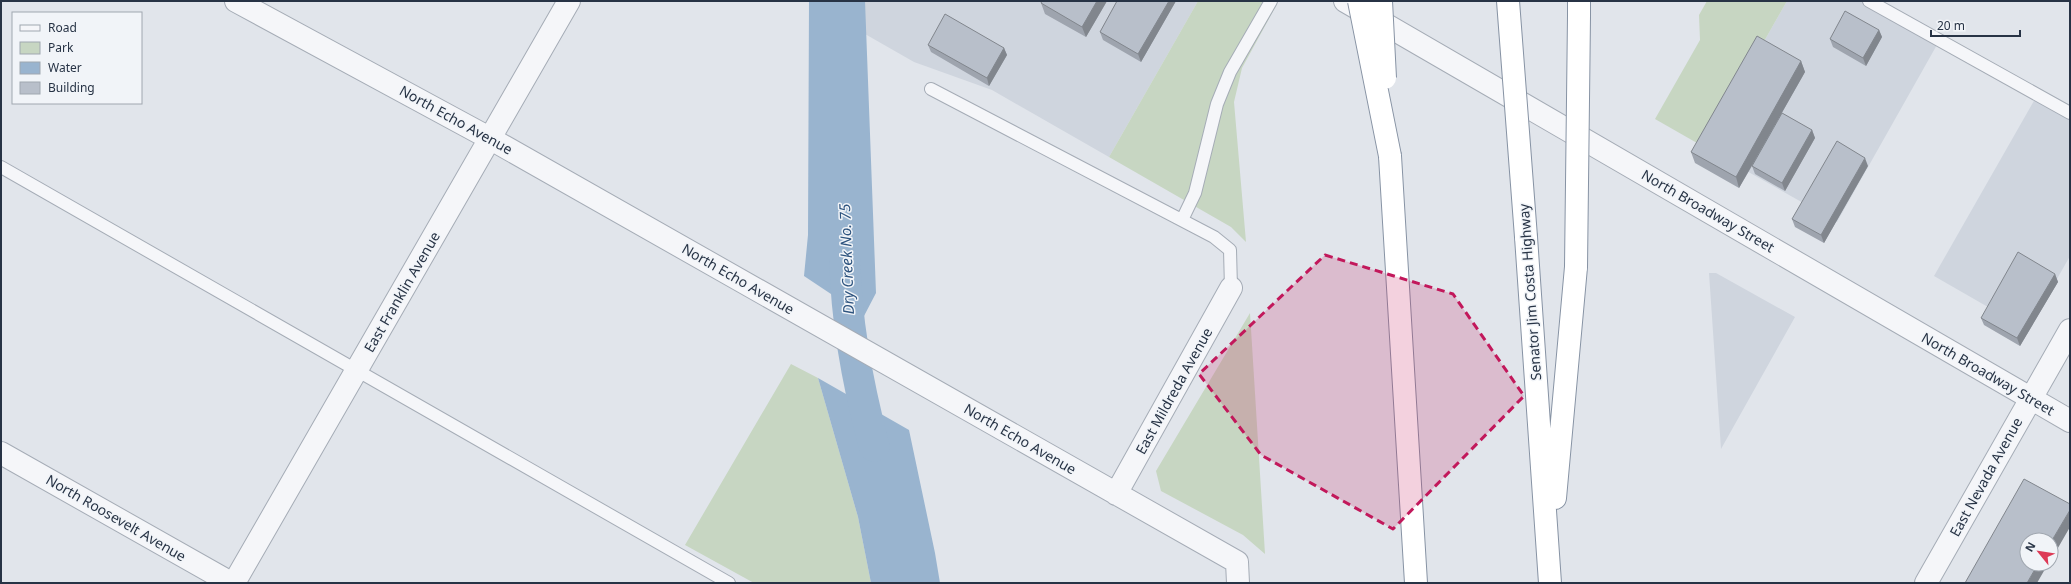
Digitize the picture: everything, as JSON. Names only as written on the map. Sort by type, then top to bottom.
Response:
[{"type":"highway","points":[[1359,1],[1390,156]]},
{"type":"highway","points":[[1381,1],[1416,583]]},
{"type":"highway","name":"Senator Jim Costa Highway","points":[[1508,1],[1550,574]]},
{"type":"highway","points":[[1550,574],[1576,267],[1579,9]]},
{"type":"street","name":"North Echo Avenue","points":[[236,1],[491,138],[1116,494],[1238,573]]},
{"type":"street","name":"East Franklin Avenue","points":[[234,583],[569,1]]},
{"type":"street","name":"North Broadway Street","points":[[1345,1],[2070,421]]},
{"type":"street","name":"East Mildreda Avenue","points":[[1116,494],[1231,288]]},
{"type":"street","name":"East Nevada Avenue","points":[[1926,583],[2070,330]]},
{"type":"street","name":"North Roosevelt Avenue","points":[[1,453],[231,583]]},
{"type":"lane","points":[[1182,220],[1195,193],[1217,104],[1230,72],[1271,1]]},
{"type":"lane","points":[[1869,1],[2070,113]]},
{"type":"lane","points":[[930,89],[1214,237],[1230,250],[1231,288]]},
{"type":"lane","points":[[1,167],[729,583]]},
{"type":"highlighted area","points":[[1325,255],[1453,294],[1524,396],[1393,529],[1261,455],[1199,374]]},
{"type":"shaded area","points":[[865,1],[1198,1],[1109,157],[992,90],[914,62],[865,34]]},
{"type":"shaded area","points":[[1787,1],[1865,1],[1938,43],[1837,222],[1704,147]]},
{"type":"shaded area","points":[[2035,99],[2070,119],[2070,256],[2028,330],[1934,276]]},
{"type":"shaded area","points":[[1709,273],[1716,273],[1795,317],[1721,449]]},
{"type":"green space","points":[[1198,1],[1272,1],[1277,4],[1242,68],[1234,102],[1246,242],[1231,227],[1109,157]]},
{"type":"green space","points":[[1707,1],[1787,1],[1704,147],[1655,119],[1700,40],[1699,15]]},
{"type":"green space","points":[[1250,313],[1265,554],[1243,535],[1161,491],[1156,471]]},
{"type":"green space","points":[[791,364],[818,378],[858,517],[871,583],[754,583],[685,545]]},
{"type":"water","points":[[809,1],[865,1],[876,293],[864,316],[804,276],[808,235]]},
{"type":"water","points":[[818,378],[909,430],[940,583],[871,583],[858,517]]},
{"type":"building","points":[[1042,1],[1097,1],[1082,27],[1041,3]]},
{"type":"building","points":[[1117,1],[1169,1],[1138,54],[1100,32]]},
{"type":"building","points":[[1845,11],[1879,30],[1863,58],[1830,39]]},
{"type":"building","points":[[945,14],[1004,48],[987,78],[928,45]]},
{"type":"building","points":[[1757,36],[1801,61],[1736,177],[1691,152]]},
{"type":"building","points":[[1782,113],[1812,130],[1782,183],[1752,166]]},
{"type":"building","points":[[1837,141],[1865,158],[1821,235],[1792,219]]},
{"type":"building","points":[[2018,252],[2055,274],[2017,338],[1981,318]]},
{"type":"building","points":[[2024,479],[2070,504],[2070,510],[2057,532],[2019,532],[2019,572],[2033,572],[2027,583],[1965,583]]},
{"type":"waterway","name":"Dry Creek No. 75","points":[[845,262],[850,331],[858,377],[874,446]]}]
